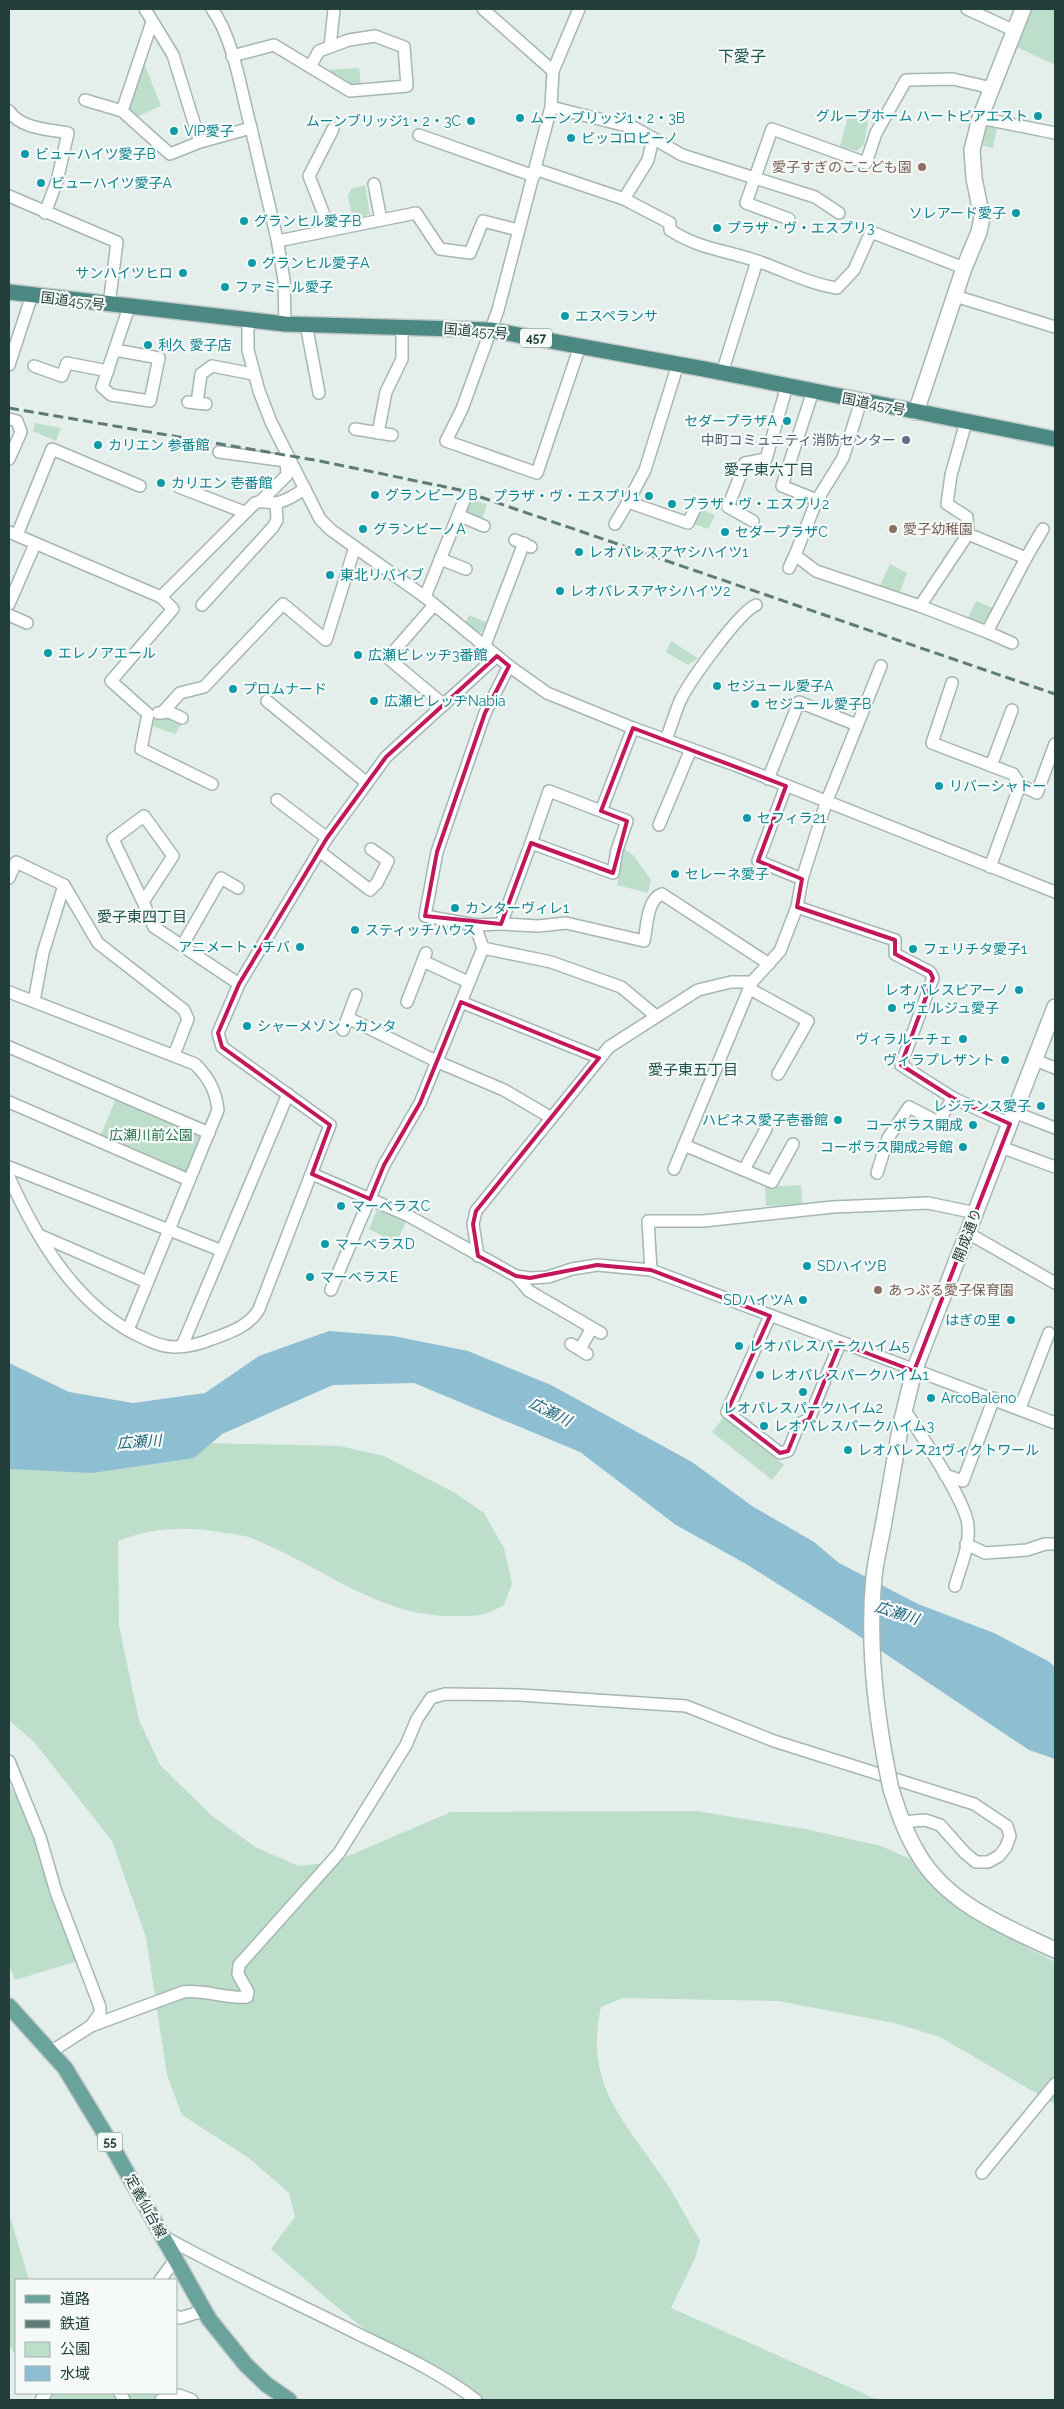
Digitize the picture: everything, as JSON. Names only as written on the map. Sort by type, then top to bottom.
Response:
[{"type":"highway","name":"国道457号","points":[[9,292],[129,308],[286,324],[491,330],[678,364],[1055,439]]},
{"type":"main road","name":"定義仙台線","points":[[9,2006],[66,2068],[204,2311],[228,2345],[267,2385],[289,2400]]},
{"type":"street","points":[[144,9],[174,55],[200,142]]},
{"type":"street","points":[[212,9],[219,18],[232,56],[278,241],[284,280],[286,324]]},
{"type":"street","points":[[330,47],[334,9]]},
{"type":"street","points":[[483,9],[553,71]]},
{"type":"street","points":[[579,9],[553,71],[551,107],[491,330],[462,409],[446,441],[536,473],[580,346]]},
{"type":"street","points":[[967,9],[1015,31]]},
{"type":"street","points":[[916,412],[964,268],[979,232],[982,218],[974,178],[972,150],[980,118],[1023,9]]},
{"type":"street","points":[[122,111],[152,22]]},
{"type":"street","points":[[232,56],[274,45],[310,67],[350,91],[407,86],[404,47],[375,36],[349,40],[319,51],[310,67]]},
{"type":"street","points":[[789,219],[746,203],[772,129],[866,163],[876,133],[906,80],[953,79],[992,88]]},
{"type":"street","points":[[85,100],[122,111],[170,154],[200,142],[251,128]]},
{"type":"street","points":[[551,107],[635,128],[682,155],[815,197],[839,213]]},
{"type":"street","points":[[9,111],[14,119],[23,124],[68,133],[57,182],[44,213]]},
{"type":"street","points":[[980,118],[1055,132]]},
{"type":"street","points":[[330,230],[309,176],[332,129]]},
{"type":"street","points":[[419,135],[624,199],[670,223],[670,230],[688,242],[757,261],[820,286],[837,288],[854,270],[871,232],[964,268]]},
{"type":"street","points":[[624,199],[648,160],[653,138]]},
{"type":"street","points":[[374,184],[381,220]]},
{"type":"street","points":[[9,196],[44,213],[117,242],[108,305]]},
{"type":"street","points":[[278,241],[416,213],[440,249],[470,253],[483,221],[518,230]]},
{"type":"street","points":[[722,373],[757,261]]},
{"type":"street","points":[[9,365],[32,295]]},
{"type":"street","points":[[956,296],[1055,327]]},
{"type":"street","points":[[115,350],[159,358],[150,401],[111,395],[102,387],[129,308]]},
{"type":"street","points":[[248,320],[248,350],[253,374],[271,422],[320,518],[331,530],[429,601],[509,666],[547,693],[1055,892]]},
{"type":"street","points":[[306,324],[319,393]]},
{"type":"street","points":[[378,433],[386,392],[402,359],[402,326]]},
{"type":"street","points":[[34,366],[62,376],[67,363],[108,371]]},
{"type":"street","points":[[614,524],[645,470],[678,364]]},
{"type":"street","points":[[197,403],[201,374],[212,366],[253,374]]},
{"type":"street","points":[[752,521],[728,507],[745,463],[766,460],[787,386]]},
{"type":"street","points":[[813,391],[782,486],[817,500]]},
{"type":"street","points":[[789,568],[817,500],[843,458],[861,401]]},
{"type":"street","points":[[9,420],[17,421],[21,432],[9,459]]},
{"type":"street","points":[[920,606],[968,534],[967,517],[947,504],[950,475],[966,422]]},
{"type":"street","points":[[355,428],[392,435]]},
{"type":"street","points":[[140,486],[52,449],[13,534],[161,597],[173,609],[111,681],[148,714],[169,712],[182,718]]},
{"type":"street","points":[[161,597],[244,512],[261,501],[288,475],[286,462],[219,452]]},
{"type":"street","points":[[179,487],[244,512]]},
{"type":"street","points":[[261,501],[276,503],[287,500],[305,489]]},
{"type":"street","points":[[444,705],[388,658],[429,601],[440,559],[465,498]]},
{"type":"street","points":[[628,502],[688,523],[697,504]]},
{"type":"street","points":[[202,606],[273,527],[276,520],[276,503]]},
{"type":"street","points":[[458,515],[484,526]]},
{"type":"street","points":[[987,632],[1043,529]]},
{"type":"street","points":[[968,534],[1026,558]]},
{"type":"street","points":[[485,645],[523,543]]},
{"type":"street","points":[[9,604],[35,544]]},
{"type":"street","points":[[162,713],[180,693],[204,687],[283,604],[326,640],[354,546]]},
{"type":"street","points":[[795,555],[816,571],[920,606],[1012,643]]},
{"type":"street","points":[[440,559],[466,569]]},
{"type":"street","points":[[666,740],[681,699],[696,675],[730,631],[751,607],[756,605]]},
{"type":"street","points":[[9,615],[27,623]]},
{"type":"street","points":[[9,1177],[39,1235],[54,1259],[102,1312],[128,1330],[153,1343],[174,1347],[225,1335],[242,1326],[256,1315],[330,1125],[222,1047],[218,1033],[239,984],[319,850],[386,757],[497,656]]},
{"type":"street","points":[[509,666],[485,713],[437,852],[425,916],[475,925],[539,926],[566,923],[644,941],[652,902],[656,896],[662,894],[769,964]]},
{"type":"street","points":[[674,1169],[751,985],[780,951],[797,907],[802,879],[826,802],[881,666]]},
{"type":"street","points":[[952,683],[932,743],[1013,774],[1020,785],[1037,793],[1055,744]]},
{"type":"street","points":[[267,702],[367,783]]},
{"type":"street","points":[[768,779],[799,702],[857,724]]},
{"type":"street","points":[[991,766],[1012,710]]},
{"type":"street","points":[[148,714],[141,749],[212,784]]},
{"type":"street","points":[[601,810],[633,728]]},
{"type":"street","points":[[660,825],[691,749]]},
{"type":"street","points":[[990,867],[1020,785]]},
{"type":"street","points":[[786,786],[758,861],[802,879]]},
{"type":"street","points":[[501,924],[549,791],[627,821],[617,850],[614,873],[531,843]]},
{"type":"street","points":[[277,800],[327,838]]},
{"type":"street","points":[[143,902],[173,856],[144,816],[113,840],[154,927],[239,984]]},
{"type":"street","points":[[319,850],[370,890],[388,861],[371,849]]},
{"type":"street","points":[[9,878],[16,862],[64,885],[98,943],[184,1010],[188,1019],[174,1055]]},
{"type":"street","points":[[182,946],[221,878],[238,888]]},
{"type":"street","points":[[34,1001],[43,953],[64,885]]},
{"type":"street","points":[[797,907],[895,940],[895,954],[930,972],[933,978],[901,1065],[953,1098],[1012,1118],[1055,1128]]},
{"type":"street","points":[[331,1290],[384,1165],[420,1103],[483,948],[475,925]]},
{"type":"street","points":[[483,948],[551,962],[621,987],[656,1016]]},
{"type":"street","points":[[407,1002],[424,957],[468,982]]},
{"type":"street","points":[[478,1256],[473,1224],[476,1211],[550,1117],[608,1048],[698,990],[731,982],[751,985],[808,1021],[778,1074]]},
{"type":"street","points":[[9,992],[196,1064],[206,1075],[214,1090],[218,1110],[167,1230],[128,1330]]},
{"type":"street","points":[[343,1030],[356,995]]},
{"type":"street","points":[[461,1002],[600,1058]]},
{"type":"street","name":"開成通り","points":[[1055,1007],[914,1371],[904,1409],[874,1575],[872,1647],[876,1712],[890,1789],[902,1822],[918,1854],[950,1891],[974,1910],[1055,1950]]},
{"type":"street","points":[[348,1018],[438,1062],[504,1090],[550,1117]]},
{"type":"street","points":[[9,1047],[209,1133]]},
{"type":"street","points":[[1035,1060],[1055,1068]]},
{"type":"street","points":[[182,1346],[220,1250],[288,1094]]},
{"type":"street","points":[[877,1173],[888,1138],[909,1107],[938,1122],[953,1098]]},
{"type":"street","points":[[9,1102],[189,1180]]},
{"type":"street","points":[[744,1170],[766,1129]]},
{"type":"street","points":[[684,1145],[772,1182],[794,1144]]},
{"type":"street","points":[[1001,1146],[1055,1167]]},
{"type":"street","points":[[9,1167],[220,1250]]},
{"type":"street","points":[[312,1174],[407,1215],[516,1276],[530,1278],[548,1277],[572,1269],[597,1265],[651,1270],[914,1371],[994,1398],[1055,1423]]},
{"type":"street","points":[[651,1270],[648,1221],[704,1221],[833,1207],[928,1203],[976,1213]]},
{"type":"street","points":[[968,1233],[1055,1283]]},
{"type":"street","points":[[39,1235],[147,1282]]},
{"type":"street","points":[[516,1276],[529,1291],[596,1331],[580,1349]]},
{"type":"street","points":[[770,1316],[727,1412],[780,1453],[788,1451],[799,1424],[809,1420],[840,1343]]},
{"type":"street","points":[[1020,1408],[1049,1333]]},
{"type":"street","points":[[945,1475],[964,1481],[994,1398]]},
{"type":"street","points":[[904,1409],[945,1475],[964,1510],[968,1526],[966,1544],[956,1586]]},
{"type":"street","points":[[966,1544],[985,1553],[1027,1550],[1046,1544],[1055,1544]]},
{"type":"street","points":[[52,2051],[91,2026],[183,1992],[193,1990],[232,1997],[247,1997],[248,1992],[238,1974],[239,1965],[339,1853],[406,1745],[417,1719],[431,1698],[444,1694],[520,1695],[686,1706],[774,1741],[974,1804],[1007,1826],[1010,1836],[1006,1847],[999,1856],[988,1862],[976,1862],[965,1853],[940,1825],[925,1820],[902,1822]]},
{"type":"street","points":[[9,1761],[40,1836],[56,1892],[100,2007],[100,2013],[91,2026]]},
{"type":"street","points":[[982,2173],[1055,2084]]},
{"type":"street","points":[[163,2236],[206,2260],[411,2360],[455,2384],[476,2400]]},
{"type":"street","points":[[161,2279],[175,2260]]},
{"type":"street","points":[[178,2317],[204,2311]]},
{"type":"street","points":[[161,2400],[179,2395],[192,2400]]},
{"type":"highlighted area","points":[[497,656],[509,666],[485,713],[437,852],[425,916],[501,924],[531,843],[613,873],[627,821],[601,811],[633,728],[786,786],[758,861],[802,879],[797,907],[895,940],[895,954],[930,972],[933,978],[901,1065],[953,1098],[1010,1124],[914,1371],[840,1343],[809,1419],[799,1424],[788,1451],[780,1453],[727,1412],[770,1316],[651,1270],[597,1265],[530,1278],[516,1276],[478,1256],[473,1224],[476,1211],[599,1058],[461,1002],[420,1103],[384,1165],[370,1199],[312,1174],[330,1125],[222,1047],[218,1033],[239,984],[327,838],[386,757]]},
{"type":"green space","points":[[1023,9],[1055,9],[1055,65],[1010,44]]},
{"type":"green space","points":[[144,63],[161,106],[134,118],[126,111]]},
{"type":"green space","points":[[359,68],[361,85],[346,86],[324,70]]},
{"type":"green space","points":[[848,116],[868,121],[864,144],[857,151],[840,146]]},
{"type":"green space","points":[[986,124],[997,127],[993,148],[976,144]]},
{"type":"green space","points":[[365,185],[370,214],[353,220],[348,196],[351,189]]},
{"type":"green space","points":[[35,423],[61,428],[56,441],[33,431]]},
{"type":"green space","points":[[469,498],[487,505],[481,521],[469,516],[466,509]]},
{"type":"green space","points":[[698,508],[715,515],[708,529],[692,523]]},
{"type":"green space","points":[[890,564],[907,573],[898,597],[878,590]]},
{"type":"green space","points":[[976,601],[995,609],[988,622],[981,627],[966,621]]},
{"type":"green space","points":[[469,615],[488,623],[484,631],[477,633],[465,623]]},
{"type":"green space","points":[[671,641],[698,658],[688,665],[666,652]]},
{"type":"green space","points":[[157,715],[171,717],[183,722],[175,734],[152,726]]},
{"type":"green space","points":[[622,848],[633,855],[651,880],[648,893],[617,885]]},
{"type":"green space","name":"広瀬川前公園","points":[[117,1096],[202,1132],[185,1173],[100,1137]]},
{"type":"green space","points":[[801,1185],[802,1204],[766,1206],[765,1187]]},
{"type":"green space","points":[[377,1210],[408,1218],[396,1243],[369,1229]]},
{"type":"green space","points":[[9,1371],[203,1443],[340,1446],[384,1456],[455,1493],[484,1513],[504,1548],[512,1584],[504,1605],[480,1615],[454,1616],[426,1614],[374,1599],[276,1549],[242,1535],[197,1529],[171,1529],[131,1536],[118,1541],[119,1626],[139,1720],[160,1765],[211,1815],[255,1847],[299,1866],[334,1862],[451,1812],[696,1811],[805,1829],[881,1846],[922,1864],[934,1875],[968,1896],[1026,1947],[1055,1962],[1055,2104],[940,2037],[894,2023],[778,2001],[623,1998],[601,2007],[597,2035],[598,2060],[603,2082],[612,2103],[667,2184],[700,2240],[696,2256],[671,2308],[878,2400],[484,2400],[402,2359],[326,2298],[271,2249],[295,2217],[289,2193],[249,2158],[182,2115],[167,2075],[146,1937],[112,1841],[35,1743],[9,1720]]},
{"type":"green space","points":[[724,1417],[784,1465],[772,1480],[712,1432]]},
{"type":"green space","points":[[9,1785],[22,1805],[81,1960],[15,1980],[9,1965]]},
{"type":"green space","points":[[9,2213],[29,2279],[15,2279],[15,2354],[9,2345]]},
{"type":"green space","points":[[37,2394],[155,2394],[165,2400],[40,2400]]},
{"type":"water","name":"広瀬川","points":[[329,1331],[393,1336],[468,1351],[551,1385],[692,1462],[752,1506],[814,1542],[839,1563],[918,1604],[994,1633],[1048,1661],[1055,1667],[1055,1759],[1029,1750],[838,1622],[746,1564],[676,1525],[580,1452],[414,1383],[333,1385],[222,1434],[194,1458],[92,1473],[9,1469],[9,1363],[69,1392],[133,1403],[205,1393],[259,1356]]},
{"type":"railway","points":[[9,408],[320,461],[460,490],[1055,694]]},
{"type":"place","name":"グループホーム ハートピアエスト","points":[[1038,116]]},
{"type":"place","name":"ムーンブリッジ1・2・3B","points":[[520,118]]},
{"type":"place","name":"ムーンブリッジ1・2・3C","points":[[471,121]]},
{"type":"place","name":"VIP愛子","points":[[174,131]]},
{"type":"place","name":"ピッコロピーノ","points":[[571,138]]},
{"type":"place","name":"ビューハイツ愛子B","points":[[25,154]]},
{"type":"place","name":"愛子すぎのここども園","points":[[922,167]]},
{"type":"place","name":"ビューハイツ愛子A","points":[[41,183]]},
{"type":"place","name":"ソレアード愛子","points":[[1016,213]]},
{"type":"place","name":"グランヒル愛子B","points":[[244,221]]},
{"type":"place","name":"プラザ・ヴ・エスプリ3","points":[[717,228]]},
{"type":"place","name":"グランヒル愛子A","points":[[252,263]]},
{"type":"place","name":"サンハイツヒロ","points":[[183,273]]},
{"type":"place","name":"ファミール愛子","points":[[225,287]]},
{"type":"place","name":"エスペランサ","points":[[565,316]]},
{"type":"place","name":"利久 愛子店","points":[[148,345]]},
{"type":"place","name":"セダープラザA","points":[[787,421]]},
{"type":"place","name":"中町コミュニティ消防センター","points":[[906,440]]},
{"type":"place","name":"カリエン 参番館","points":[[98,445]]},
{"type":"place","name":"カリエン 壱番館","points":[[161,483]]},
{"type":"place","name":"グランピーノB","points":[[375,495]]},
{"type":"place","name":"プラザ・ヴ・エスプリ1","points":[[649,496]]},
{"type":"place","name":"プラザ・ヴ・エスプリ2","points":[[672,504]]},
{"type":"place","name":"グランピーノA","points":[[363,529]]},
{"type":"place","name":"愛子幼稚園","points":[[893,529]]},
{"type":"place","name":"セダープラザC","points":[[725,532]]},
{"type":"place","name":"レオパレスアヤシハイツ1","points":[[579,552]]},
{"type":"place","name":"東北リバイブ","points":[[330,575]]},
{"type":"place","name":"レオパレスアヤシハイツ2","points":[[560,591]]},
{"type":"place","name":"エレノアエール","points":[[48,653]]},
{"type":"place","name":"広瀬ビレッヂ3番館","points":[[358,655]]},
{"type":"place","name":"セジュール愛子A","points":[[717,686]]},
{"type":"place","name":"プロムナード","points":[[233,689]]},
{"type":"place","name":"広瀬ビレッヂNabia","points":[[374,701]]},
{"type":"place","name":"セジュール愛子B","points":[[755,704]]},
{"type":"place","name":"リバーシャトー","points":[[939,786]]},
{"type":"place","name":"セフィラ21","points":[[747,818]]},
{"type":"place","name":"セレーネ愛子","points":[[675,874]]},
{"type":"place","name":"カンターヴィレ1","points":[[455,908]]},
{"type":"place","name":"スティッチハウス","points":[[355,930]]},
{"type":"place","name":"アニメート・チバ","points":[[300,947]]},
{"type":"place","name":"フェリチタ愛子1","points":[[913,949]]},
{"type":"place","name":"レオパレスピアーノ","points":[[1019,990]]},
{"type":"place","name":"ヴェルジュ愛子","points":[[892,1008]]},
{"type":"place","name":"シャーメゾン・カンタ","points":[[247,1026]]},
{"type":"place","name":"ヴィラルーチェ","points":[[963,1039]]},
{"type":"place","name":"ヴィラプレザント","points":[[1005,1060]]},
{"type":"place","name":"レジデンス愛子","points":[[1041,1106]]},
{"type":"place","name":"ハピネス愛子壱番館","points":[[838,1120]]},
{"type":"place","name":"コーポラス開成","points":[[973,1125]]},
{"type":"place","name":"コーポラス開成2号館","points":[[963,1147]]},
{"type":"place","name":"マーベラスC","points":[[341,1206]]},
{"type":"place","name":"マーベラスD","points":[[325,1244]]},
{"type":"place","name":"SDハイツB","points":[[807,1266]]},
{"type":"place","name":"マーベラスE","points":[[310,1277]]},
{"type":"place","name":"あっぷる愛子保育園","points":[[878,1290]]},
{"type":"place","name":"SDハイツA","points":[[803,1300]]},
{"type":"place","name":"はぎの里","points":[[1011,1320]]},
{"type":"place","name":"レオパレスパークハイム5","points":[[739,1346]]},
{"type":"place","name":"レオパレスパークハイム1","points":[[760,1375]]},
{"type":"place","name":"レオパレスパークハイム2","points":[[803,1392]]},
{"type":"place","name":"ArcoBaleno","points":[[931,1398]]},
{"type":"place","name":"レオパレスパークハイム3","points":[[764,1426]]},
{"type":"place","name":"レオパレス21ヴィクトワール","points":[[848,1450]]},
{"type":"district","name":"下愛子","points":[[742,56]]},
{"type":"district","name":"愛子東六丁目","points":[[769,470]]},
{"type":"district","name":"愛子東四丁目","points":[[142,917]]},
{"type":"district","name":"愛子東五丁目","points":[[693,1070]]}]
